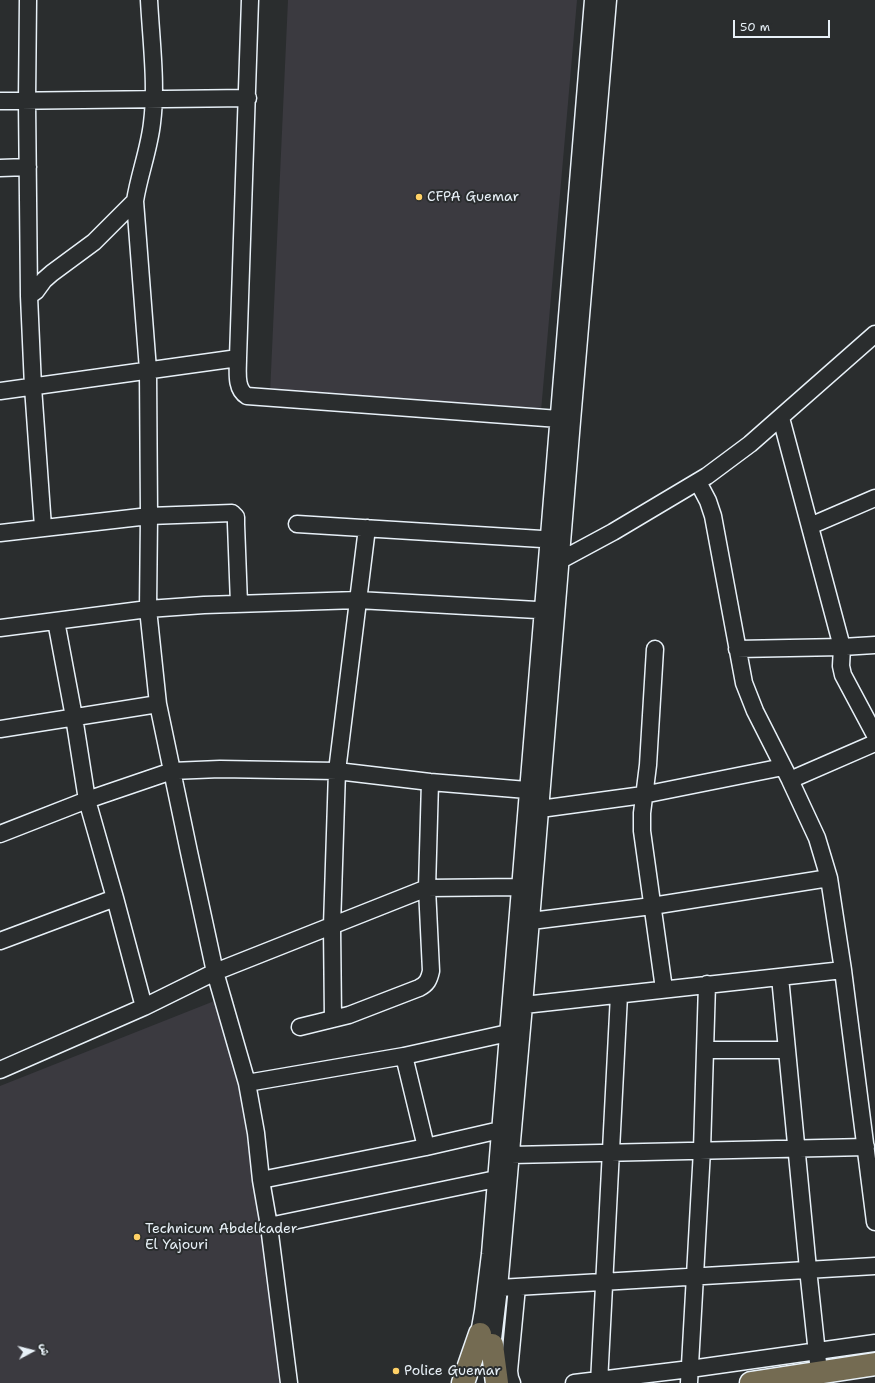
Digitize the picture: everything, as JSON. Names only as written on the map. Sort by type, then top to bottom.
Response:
[{"type":"highway","points":[[463,1383],[486,1340]]},
{"type":"highway","points":[[486,1340],[497,1383]]},
{"type":"highway","points":[[751,1383],[818,1362],[875,1364]]},
{"type":"street","points":[[28,0],[27,101],[29,296],[33,388],[43,527]]},
{"type":"street","points":[[149,0],[154,99],[149,144],[135,201],[148,370],[148,609],[158,704],[172,771],[215,972],[248,1083],[256,1133],[261,1180],[269,1226],[289,1383]]},
{"type":"street","points":[[250,0],[248,98],[238,358],[239,388],[242,393],[247,396],[559,419]]},
{"type":"street","points":[[550,611],[560,560],[556,540],[559,419],[593,0]]},
{"type":"street","points":[[489,1383],[486,1340],[489,1261],[520,887],[535,791],[556,540],[608,0]]},
{"type":"street","points":[[0,101],[248,98]]},
{"type":"street","points":[[0,168],[28,167]]},
{"type":"street","points":[[29,296],[36,291],[44,280],[52,273],[94,242],[135,201]]},
{"type":"street","points":[[560,560],[613,532],[698,482],[750,444],[875,334]]},
{"type":"street","points":[[0,391],[33,388],[238,358]]},
{"type":"street","points":[[781,418],[842,647],[841,666],[843,675],[875,735]]},
{"type":"street","points":[[698,482],[708,501],[713,516],[737,649],[748,697],[817,838],[829,878],[875,1222]]},
{"type":"street","points":[[810,526],[875,498]]},
{"type":"street","points":[[0,532],[149,516],[232,513],[236,517],[239,604]]},
{"type":"street","points":[[297,524],[556,540]]},
{"type":"street","points":[[333,1019],[332,926],[337,772],[367,528]]},
{"type":"street","points":[[0,628],[148,609],[358,600],[550,611]]},
{"type":"street","points":[[56,621],[74,717],[87,800],[144,1007]]},
{"type":"street","points":[[737,649],[875,646]]},
{"type":"street","points":[[655,649],[648,765],[643,795],[642,832],[664,989]]},
{"type":"street","points":[[0,729],[158,704]]},
{"type":"street","points":[[540,809],[787,774],[875,743]]},
{"type":"street","points":[[0,834],[87,800],[172,771],[220,769],[337,772],[535,791]]},
{"type":"street","points":[[300,1027],[349,1015],[419,988],[429,980],[431,972],[426,888],[430,782]]},
{"type":"street","points":[[470,1383],[486,1340],[499,1288],[540,809],[535,791]]},
{"type":"street","points":[[531,921],[652,906],[829,878]]},
{"type":"street","points":[[0,1070],[144,1007],[215,972],[426,888],[520,887]]},
{"type":"street","points":[[0,941],[115,898]]},
{"type":"street","points":[[524,1005],[842,970]]},
{"type":"street","points":[[780,977],[818,1362]]},
{"type":"street","points":[[690,1376],[702,1150],[707,984]]},
{"type":"street","points":[[599,1382],[619,995]]},
{"type":"street","points":[[248,1083],[404,1056],[508,1033]]},
{"type":"street","points":[[705,1050],[786,1050]]},
{"type":"street","points":[[404,1056],[426,1147]]},
{"type":"street","points":[[261,1180],[426,1147],[500,1130]]},
{"type":"street","points":[[511,1155],[866,1147]]},
{"type":"street","points":[[269,1226],[496,1178]]},
{"type":"street","points":[[499,1288],[875,1266]]},
{"type":"street","points":[[512,1383],[509,1371],[517,1287]]},
{"type":"street","points":[[574,1383],[690,1376],[818,1362],[875,1343]]},
{"type":"shaded area","name":"CFPA Guemar","points":[[288,0],[577,0],[541,411],[270,394]]},
{"type":"shaded area","name":"Technicum Abdelkader El Yajouri","points":[[232,994],[254,1090],[295,1383],[0,1383],[0,1086]]},
{"type":"place","name":"CFPA Guemar","points":[[419,197]]},
{"type":"place","name":"Technicum Abdelkader El Yajouri","points":[[137,1237]]},
{"type":"place","name":"Police Guemar","points":[[396,1371]]}]
